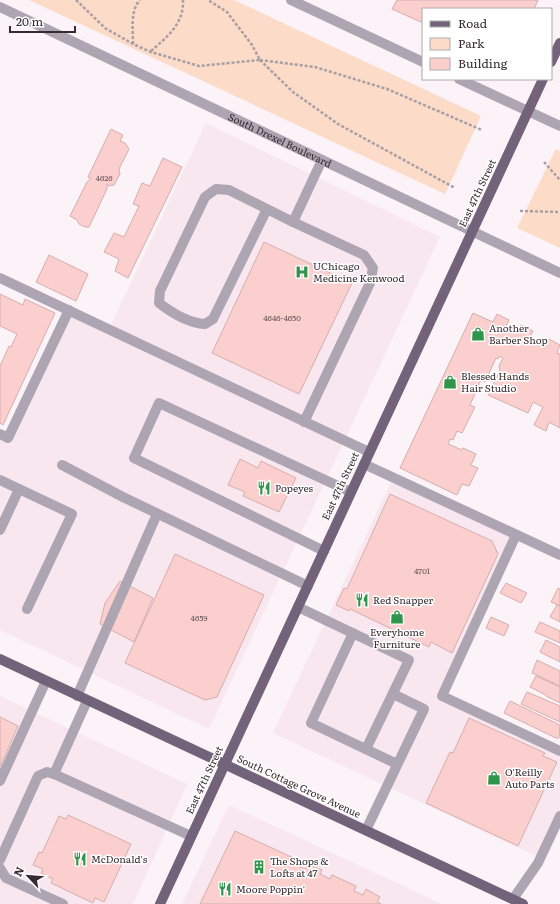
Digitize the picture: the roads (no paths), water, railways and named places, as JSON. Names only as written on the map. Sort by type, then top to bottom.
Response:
[{"type":"main road","points":[[552,60],[560,43]]},
{"type":"main road","name":"East 47th Street","points":[[160,904],[543,80]]},
{"type":"main road","name":"South Cottage Grove Avenue","points":[[0,659],[523,904]]},
{"type":"street","points":[[291,0],[313,5],[422,61]]},
{"type":"street","name":"South Drexel Boulevard","points":[[0,7],[560,273]]},
{"type":"street","points":[[461,80],[560,126]]},
{"type":"street","points":[[293,222],[322,160]]},
{"type":"street","points":[[267,209],[213,319],[205,324],[195,323],[166,309],[159,303],[160,291],[205,197],[216,190],[229,190],[364,255],[373,268],[370,283],[304,422]]},
{"type":"street","points":[[0,278],[369,452]]},
{"type":"street","points":[[0,434],[8,438],[69,310]]},
{"type":"street","points":[[324,551],[134,458],[159,403],[351,492]]},
{"type":"street","points":[[364,464],[560,555]]},
{"type":"street","points":[[62,466],[157,514],[308,586]]},
{"type":"street","points":[[0,480],[72,514],[27,609]]},
{"type":"street","points":[[0,530],[19,489]]},
{"type":"street","points":[[77,696],[157,514]]},
{"type":"street","points":[[516,535],[442,696],[560,751]]},
{"type":"street","points":[[298,607],[409,660],[366,749]]},
{"type":"street","points":[[353,633],[311,723],[397,764]]},
{"type":"street","points":[[0,781],[46,681]]},
{"type":"street","points":[[366,830],[424,709],[393,694]]},
{"type":"street","points":[[54,774],[87,700]]},
{"type":"street","points":[[0,860],[38,776],[47,772],[191,836]]},
{"type":"street","points":[[514,899],[538,863],[560,816]]},
{"type":"street","points":[[0,868],[6,878],[63,904]]},
{"type":"place","name":"UChicago Medicine Kenwood","points":[[302,272]]},
{"type":"place","name":"Another Barber Shop","points":[[478,334]]},
{"type":"place","name":"Blessed Hands Hair Studio","points":[[450,382]]},
{"type":"place","name":"Popeyes","points":[[264,488]]},
{"type":"place","name":"Red Snapper","points":[[362,600]]},
{"type":"place","name":"Everyhome Furniture","points":[[397,617]]},
{"type":"place","name":"O'Reilly Auto Parts","points":[[494,778]]},
{"type":"place","name":"McDonald's","points":[[80,859]]},
{"type":"place","name":"The Shops & Lofts at 47","points":[[259,867]]},
{"type":"place","name":"Moore Poppin'","points":[[225,889]]}]
